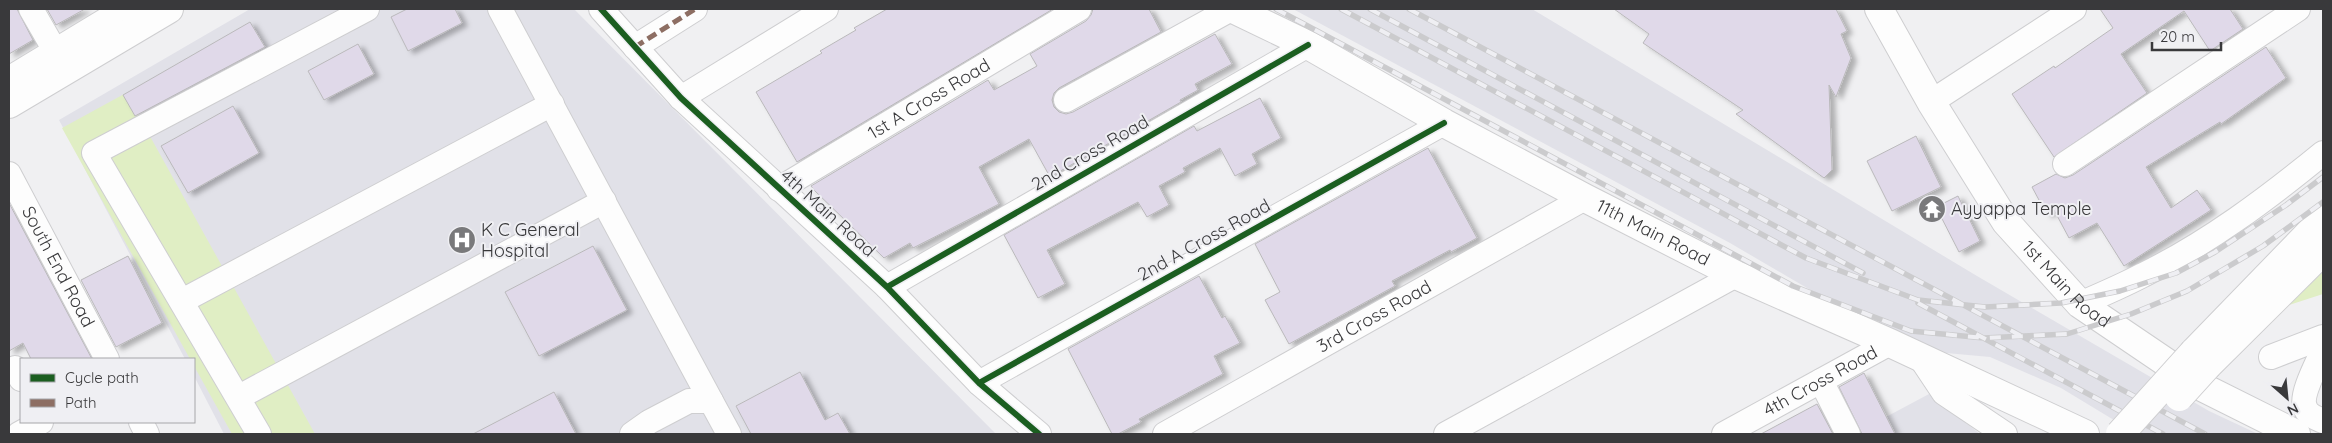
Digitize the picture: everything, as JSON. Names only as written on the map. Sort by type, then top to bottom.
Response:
[{"type":"main road","points":[[9,104],[128,9]]},
{"type":"main road","points":[[9,81],[61,62],[169,9]]},
{"type":"main road","name":"11th Main Road","points":[[1232,9],[1308,45],[1444,123],[1585,198],[1736,274],[2086,434]]},
{"type":"main road","name":"1st Main Road","points":[[1879,9],[1931,102],[2006,222],[2080,304],[2204,388],[2296,434]]},
{"type":"main road","points":[[2146,434],[2201,358],[2323,219]]},
{"type":"main road","points":[[2120,434],[2201,358],[2323,250]]},
{"type":"street","points":[[31,9],[61,62]]},
{"type":"street","points":[[259,434],[94,153],[367,9]]},
{"type":"street","points":[[500,9],[728,434]]},
{"type":"street","name":"4th Main Road","points":[[601,9],[681,98],[887,287],[979,383],[1039,434]]},
{"type":"street","points":[[635,47],[695,9]]},
{"type":"street","points":[[681,98],[826,9]]},
{"type":"street","name":"1st A Cross Road","points":[[779,189],[1079,9]]},
{"type":"street","points":[[1066,100],[1232,9]]},
{"type":"street","points":[[1931,102],[2074,9]]},
{"type":"street","points":[[2065,164],[2298,9]]},
{"type":"street","name":"2nd Cross Road","points":[[887,287],[1308,45]]},
{"type":"street","points":[[182,301],[552,104]]},
{"type":"street","name":"2nd A Cross Road","points":[[979,383],[1444,123]]},
{"type":"street","points":[[2080,304],[2144,275],[2221,230],[2279,190],[2323,153]]},
{"type":"street","name":"South End Road","points":[[9,174],[106,358]]},
{"type":"street","name":"3rd Cross Road","points":[[1165,434],[1585,198]]},
{"type":"street","points":[[239,397],[604,201]]},
{"type":"street","points":[[1446,434],[1736,274]]},
{"type":"street","points":[[2271,357],[2323,337]]},
{"type":"street","name":"4th Cross Road","points":[[1724,434],[1890,343]]},
{"type":"street","points":[[2323,350],[2304,397],[2305,407],[2312,416],[2323,421]]},
{"type":"street","points":[[1920,357],[1944,393],[2005,434]]},
{"type":"street","points":[[1820,381],[1848,434]]},
{"type":"street","points":[[632,434],[649,422],[689,401],[711,401]]},
{"type":"street","points":[[19,434],[39,423]]},
{"type":"street","points":[[142,423],[148,434]]},
{"type":"shaded area","name":"K C General Hospital","points":[[250,9],[574,9],[996,434],[224,434],[195,378],[195,358],[184,358],[59,120]]},
{"type":"shaded area","points":[[1293,9],[1532,9],[1977,276],[2209,411],[2258,434],[2137,434],[2061,388],[1990,357],[1913,350],[1730,243]]},
{"type":"shaded area","points":[[1929,394],[1980,434],[1854,434]]},
{"type":"green space","points":[[126,93],[315,434],[232,434],[195,368],[195,358],[189,358],[62,128]]},
{"type":"green space","points":[[2323,272],[2323,294],[2286,306]]},
{"type":"building","points":[[9,9],[17,9],[33,40],[9,54]]},
{"type":"building","points":[[47,9],[85,9],[56,25]]},
{"type":"building","points":[[407,9],[455,9],[462,23],[408,51],[391,17]]},
{"type":"building","points":[[887,9],[1053,9],[797,162],[756,92],[822,53],[820,51]]},
{"type":"building","points":[[1093,9],[1149,9],[1161,32],[1059,88],[1054,93],[1052,100],[1054,107],[1059,112],[1066,114],[1073,112],[1215,34],[1232,64],[1195,84],[1198,90],[1180,100],[1181,102],[1050,177],[1029,139],[979,167],[999,204],[913,248],[910,243],[884,258],[811,186],[988,80],[994,90],[1037,66],[1030,54],[1086,21]]},
{"type":"building","points":[[1614,9],[1836,9],[1847,31],[1841,34],[1851,58],[1836,97],[1829,85],[1832,170],[1824,178],[1736,114],[1743,110],[1643,43],[1649,34]]},
{"type":"building","points":[[2100,9],[2230,9],[2243,29],[2210,51],[2184,11],[2121,54],[2147,93],[2054,157],[2012,94],[2054,66],[2055,68],[2113,28]]},
{"type":"building","points":[[250,22],[265,47],[135,116],[123,95]]},
{"type":"building","points":[[358,44],[374,74],[324,100],[308,71]]},
{"type":"building","points":[[2266,47],[2286,78],[2221,124],[2220,122],[2146,167],[2171,208],[2197,190],[2211,210],[2124,266],[2097,223],[2069,238],[2054,210],[2047,215],[2032,187],[2056,174],[2065,178],[2073,175]]},
{"type":"building","points":[[1260,98],[1281,138],[1252,154],[1257,164],[1235,176],[1220,148],[1183,168],[1185,172],[1159,186],[1169,205],[1147,217],[1138,202],[1047,250],[1065,284],[1038,298],[1004,235],[1194,126],[1197,131]]},
{"type":"building","points":[[233,106],[259,153],[188,193],[161,146]]},
{"type":"building","points":[[1916,136],[1941,187],[1892,211],[1867,161]]},
{"type":"building","points":[[1428,148],[1477,238],[1392,281],[1395,286],[1289,344],[1265,300],[1280,292],[1255,244]]},
{"type":"building","points":[[1958,196],[1980,241],[1959,252],[1936,207]]},
{"type":"building","points":[[9,203],[91,358],[30,358],[23,343],[9,351]]},
{"type":"building","points":[[593,246],[627,310],[539,356],[505,292]]},
{"type":"building","points":[[128,256],[162,323],[116,347],[81,280]]},
{"type":"building","points":[[1199,276],[1222,318],[1225,316],[1240,343],[1214,356],[1223,374],[1139,419],[1141,422],[1118,434],[1112,434],[1068,349]]},
{"type":"building","points":[[800,372],[825,420],[838,413],[850,434],[751,434],[736,406]]},
{"type":"building","points":[[1864,373],[1895,434],[1862,434],[1839,387]]},
{"type":"building","points":[[554,392],[576,434],[473,434]]},
{"type":"building","points":[[1817,404],[1833,434],[1761,434]]},
{"type":"railway","points":[[1276,9],[1793,286],[1911,331],[1984,338],[2067,334],[2131,314],[2187,291],[2263,246],[2323,202]]},
{"type":"railway","points":[[1341,9],[1806,258],[1918,300],[1985,307],[2061,303],[2120,291],[2176,273],[2215,252],[2286,205],[2323,177]]},
{"type":"railway","points":[[1370,9],[1863,273]]},
{"type":"railway","points":[[1409,9],[2205,434]]},
{"type":"railway","points":[[1918,303],[2163,434]]},
{"type":"marked path","points":[[635,47],[695,9]]},
{"type":"cycle path","points":[[601,9],[681,98],[887,287],[979,383],[1039,434]]},
{"type":"cycle path","points":[[887,287],[1308,45]]},
{"type":"cycle path","points":[[979,383],[1444,123]]},
{"type":"place","name":"Ayyappa Temple","points":[[1932,209]]},
{"type":"place","name":"K C General Hospital","points":[[462,240]]}]
